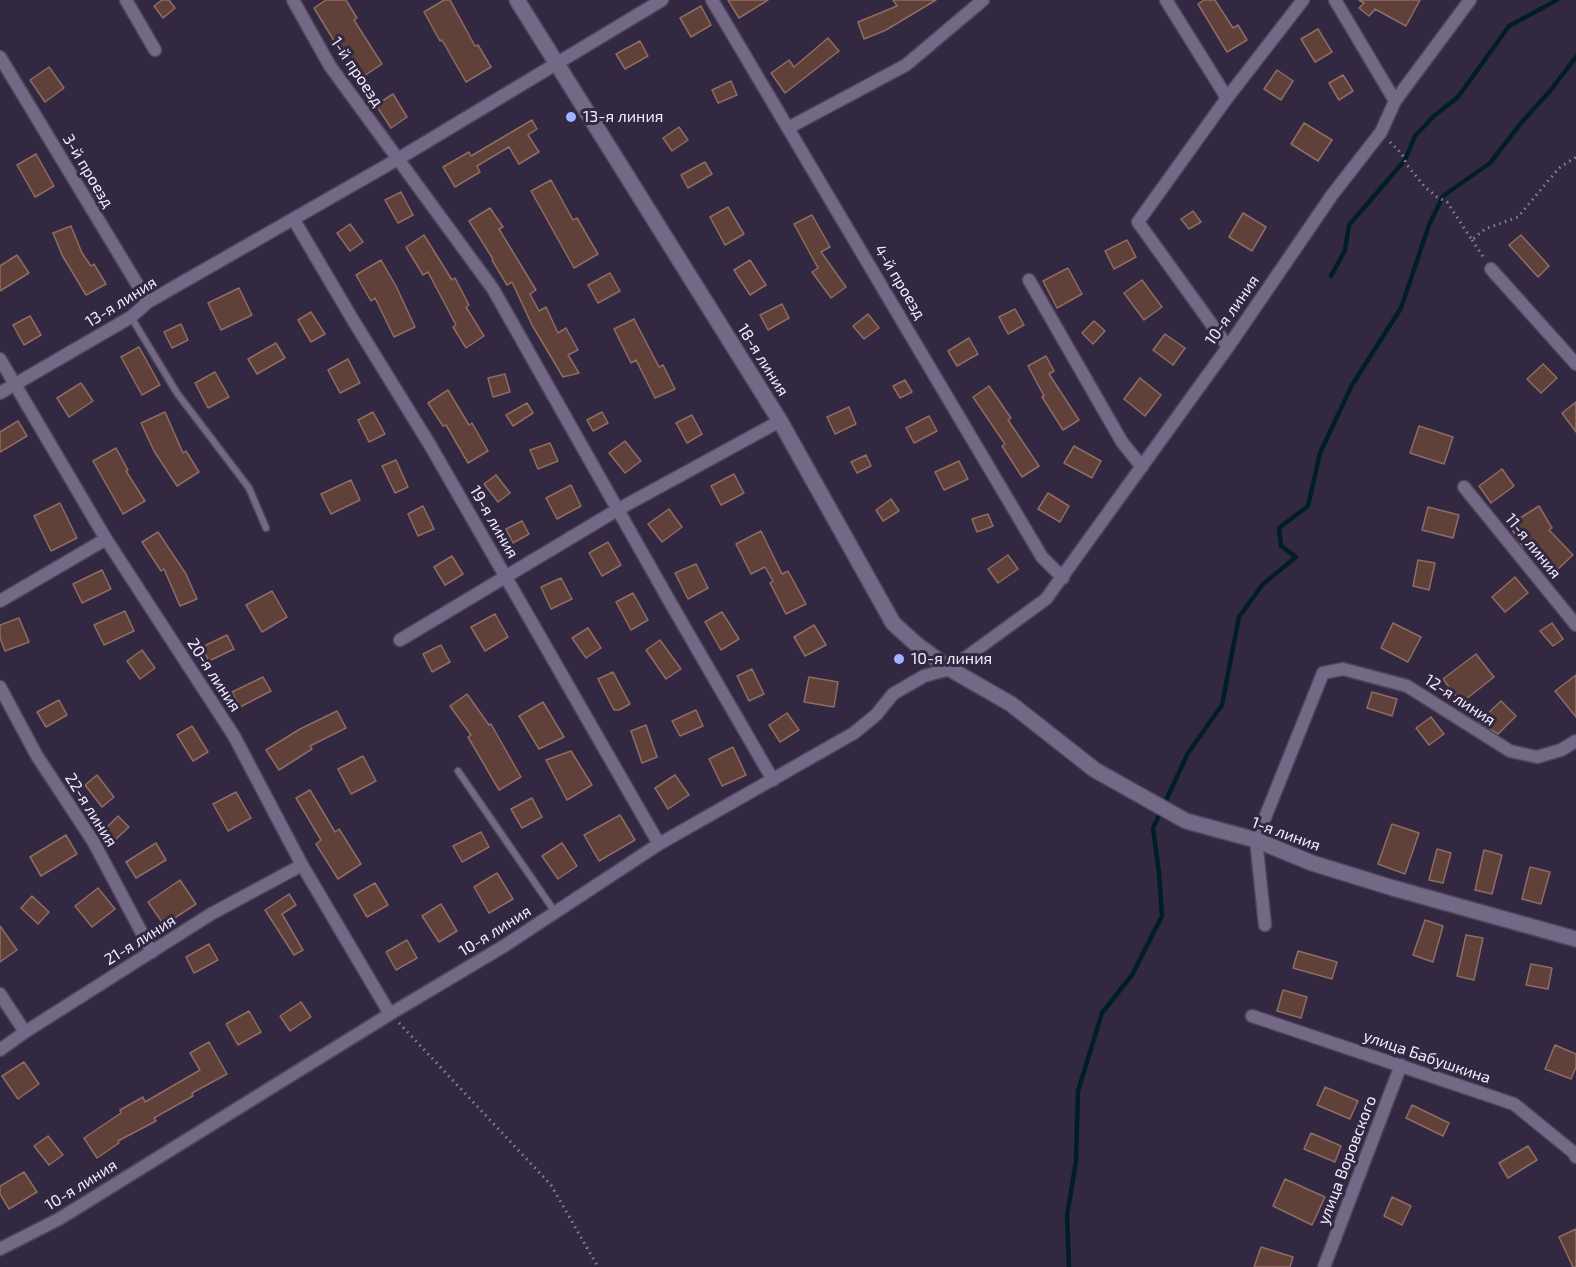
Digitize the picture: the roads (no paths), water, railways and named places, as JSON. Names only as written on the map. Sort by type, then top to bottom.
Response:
[{"type":"street","points":[[126,0],[155,50]]},
{"type":"street","name":"1-й проезд","points":[[293,0],[330,66],[492,290],[773,780]]},
{"type":"street","name":"18-я линия","points":[[517,0],[780,421],[893,623],[916,644],[950,669],[1011,704]]},
{"type":"street","name":"13-я линия","points":[[0,393],[131,317],[148,302],[398,159],[662,0]]},
{"type":"street","name":"4-й проезд","points":[[712,0],[1042,557],[1063,578]]},
{"type":"street","points":[[788,128],[906,65],[983,0]]},
{"type":"street","points":[[1166,0],[1227,98]]},
{"type":"street","points":[[1228,346],[1138,222],[1227,98],[1303,0]]},
{"type":"street","points":[[1335,0],[1395,101]]},
{"type":"street","name":"10-я линия","points":[[0,1249],[59,1219],[504,946],[659,844],[854,733],[876,715],[893,694],[924,676],[950,669],[1046,599],[1228,346],[1332,195],[1381,132],[1395,101],[1470,0]]},
{"type":"street","name":"3-й проезд","points":[[0,57],[148,302]]},
{"type":"street","name":"19-я линия","points":[[294,220],[352,320],[430,445],[659,844]]},
{"type":"street","points":[[1491,269],[1576,364]]},
{"type":"street","points":[[1029,280],[1122,442],[1142,467]]},
{"type":"street","name":"20-я линия","points":[[0,359],[106,538],[234,736],[302,865],[390,1014]]},
{"type":"street","points":[[400,640],[617,510],[780,421]]},
{"type":"street","name":"11-я линия","points":[[1464,487],[1576,625]]},
{"type":"street","points":[[0,601],[106,538]]},
{"type":"street","name":"12-я линия","points":[[1256,840],[1323,673],[1343,669],[1407,686],[1510,751],[1538,757],[1561,750],[1576,741]]},
{"type":"street","name":"22-я линия","points":[[0,687],[37,756],[93,841],[152,952]]},
{"type":"street","name":"1-я линия","points":[[1011,704],[1095,770],[1186,820],[1256,840],[1312,863],[1393,888],[1576,939]]},
{"type":"street","points":[[1256,840],[1265,925]]},
{"type":"street","name":"21-я линия","points":[[0,1050],[212,914],[302,865]]},
{"type":"street","points":[[0,994],[25,1032]]},
{"type":"street","name":"улица Бабушкина","points":[[1252,1016],[1514,1104],[1573,1152],[1576,1157]]},
{"type":"street","name":"улица Воровского","points":[[1324,1267],[1401,1065]]},
{"type":"lane","points":[[131,317],[177,393],[249,488],[266,528]]},
{"type":"lane","points":[[458,771],[556,912]]},
{"type":"waterway","points":[[1331,276],[1345,250],[1349,225],[1405,160],[1415,136],[1434,116],[1458,97],[1509,26],[1557,0]]},
{"type":"waterway","points":[[1069,1267],[1067,1216],[1076,1161],[1078,1091],[1102,1013],[1132,975],[1162,916],[1153,828],[1188,753],[1222,705],[1239,617],[1263,584],[1296,557],[1281,546],[1279,528],[1308,506],[1320,453],[1352,385],[1401,308],[1429,225],[1443,196],[1490,163],[1576,57]]},
{"type":"place","name":"13-я линия","points":[[571,117]]},
{"type":"place","name":"10-я линия","points":[[899,659]]}]
